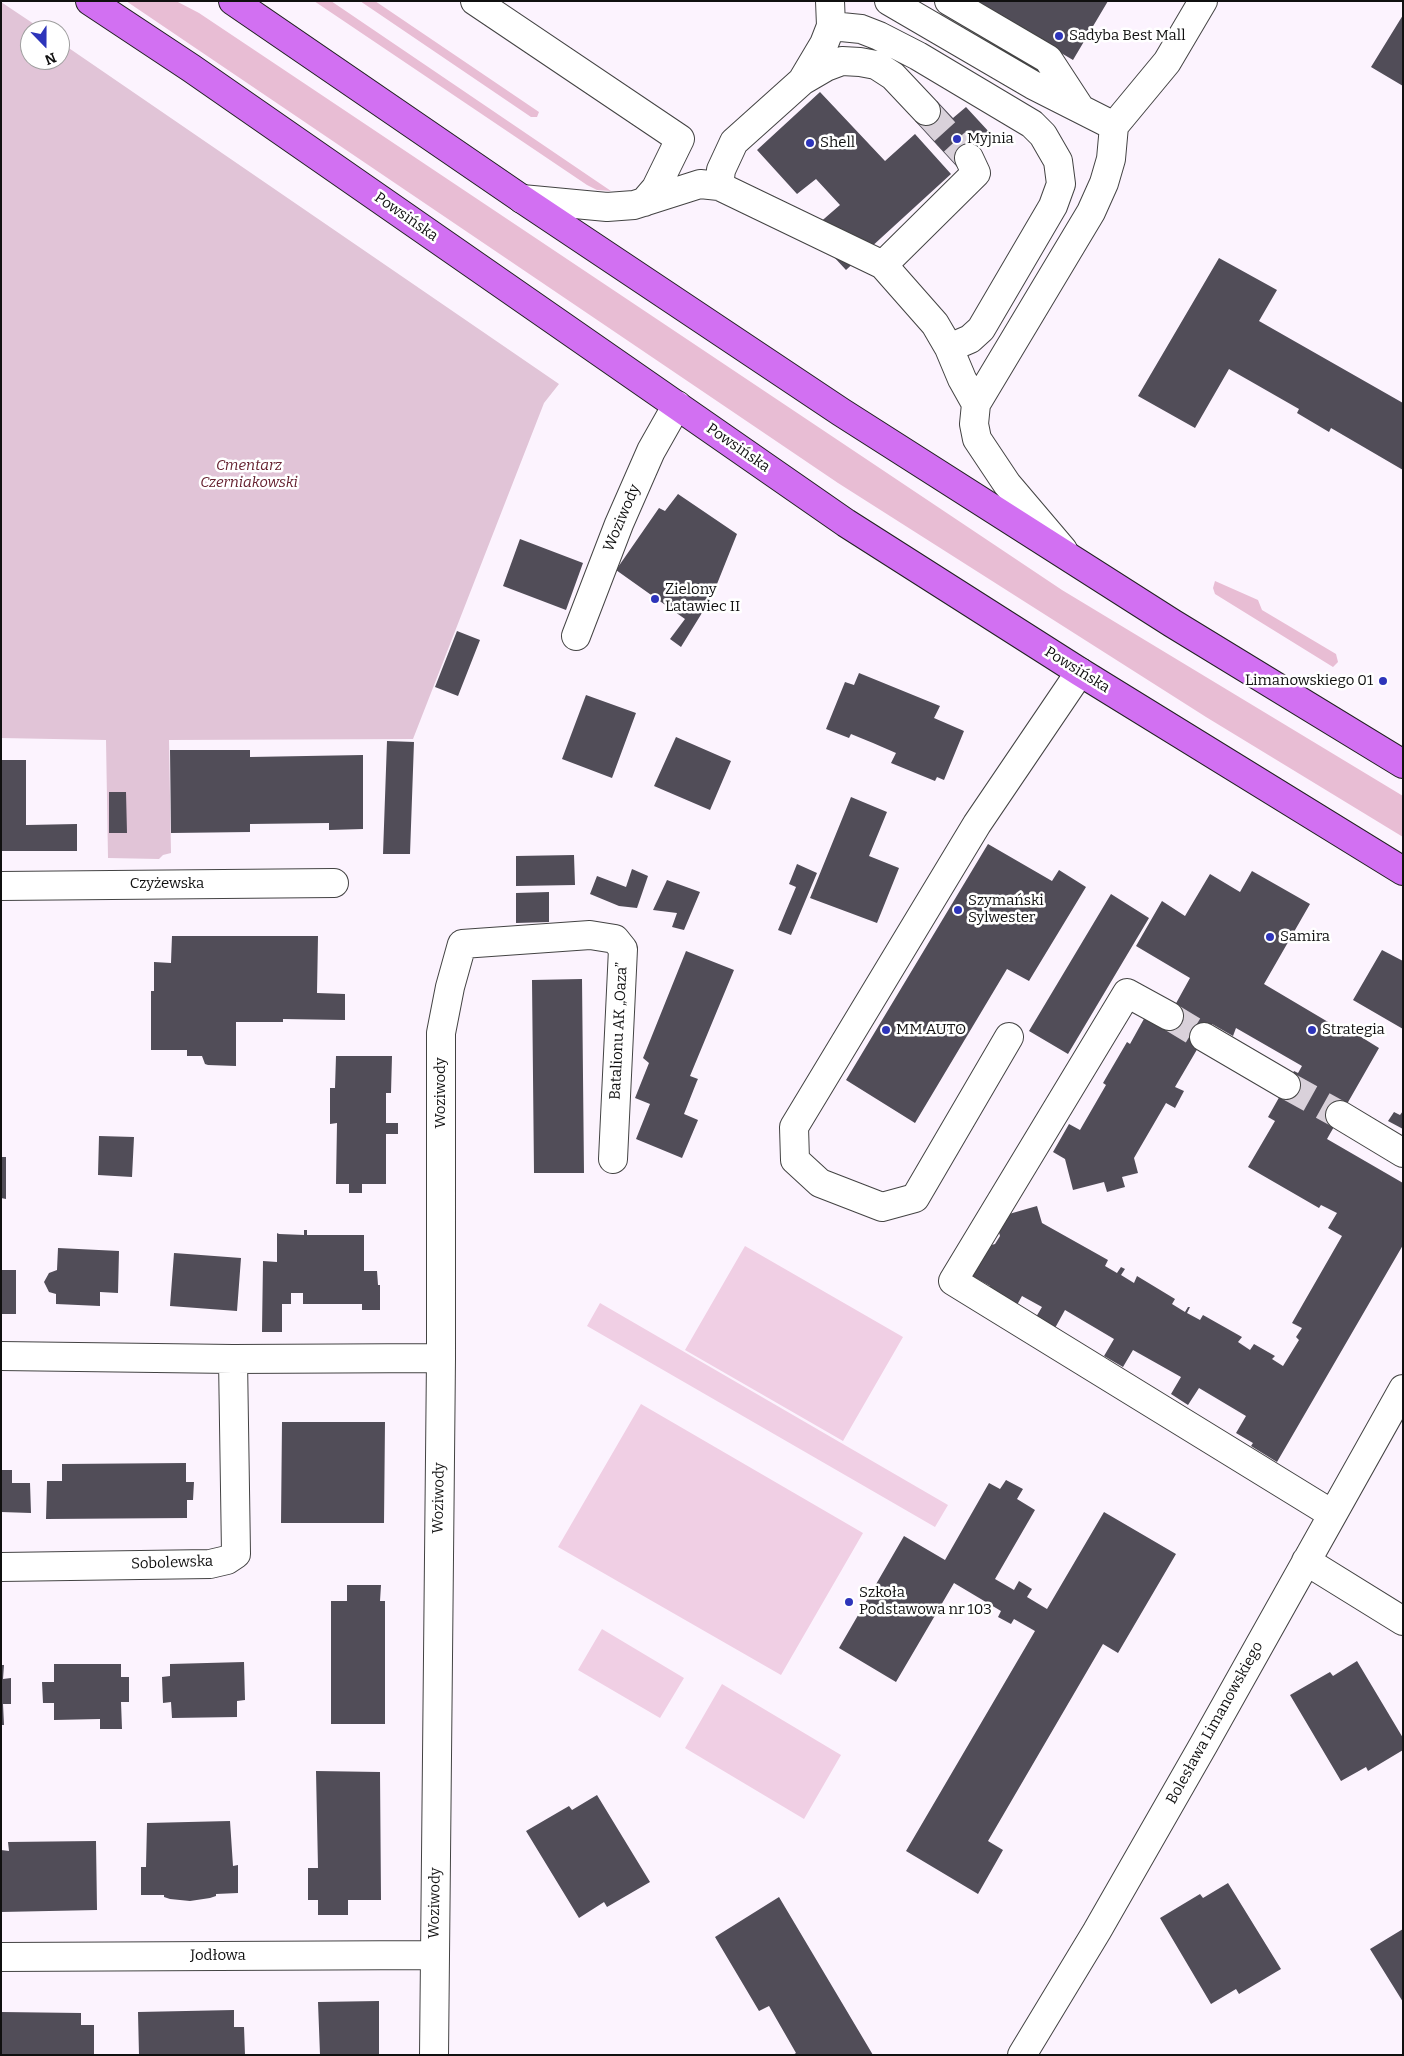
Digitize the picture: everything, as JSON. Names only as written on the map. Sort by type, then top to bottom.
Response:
[{"type":"main road","name":"Powsińska","points":[[90,1],[191,68],[846,523],[1080,672],[1403,871]]},
{"type":"main road","points":[[233,1],[522,199],[840,412],[1070,559],[1403,764]]},
{"type":"street","points":[[475,1],[680,139],[656,188],[644,202]]},
{"type":"street","points":[[889,1],[1034,85],[1114,126]]},
{"type":"street","points":[[949,1],[1048,59],[1080,109]]},
{"type":"street","points":[[1070,559],[1007,484],[977,439],[974,424],[976,404],[1091,212],[1112,159],[1114,126],[1167,62],[1203,1]]},
{"type":"street","points":[[802,81],[824,44],[830,14],[918,56],[1032,124],[1043,135],[1058,161],[1061,184],[1053,206],[981,329],[970,339],[949,348]]},
{"type":"street","points":[[719,186],[721,170],[734,142],[802,81],[826,67],[842,61],[876,65],[894,76],[926,111]]},
{"type":"street","points":[[884,265],[976,173],[969,158]]},
{"type":"street","points":[[522,199],[607,207],[634,205],[700,184],[719,186],[884,265],[935,324],[949,348],[962,379],[976,404]]},
{"type":"street","name":"Woziwody","points":[[576,636],[618,524],[651,451],[677,405]]},
{"type":"street","points":[[1010,1037],[915,1198],[882,1206],[820,1183],[795,1160],[794,1127],[977,824],[1080,672]]},
{"type":"street","name":"Czyżewska","points":[[1,886],[334,883]]},
{"type":"street","name":"Batalionu AK „Oaza”","points":[[462,944],[590,935],[615,939],[623,949],[612,1159]]},
{"type":"street","name":"Woziwody","points":[[434,2055],[441,1358],[441,1033],[450,987],[462,944]]},
{"type":"street","points":[[1168,1016],[1127,993],[953,1282],[1332,1514]]},
{"type":"street","points":[[1204,1037],[1286,1085]]},
{"type":"street","points":[[1340,1115],[1403,1153]]},
{"type":"street","points":[[1,1356],[233,1359],[441,1358]]},
{"type":"street","name":"Sobolewska","points":[[1,1567],[210,1564],[227,1560],[236,1554],[233,1359]]},
{"type":"street","name":"Bolesława Limanowskiego","points":[[1022,2055],[1165,1812],[1403,1389]]},
{"type":"street","points":[[1306,1561],[1403,1621]]},
{"type":"street","name":"Jodłowa","points":[[1,1958],[435,1955]]},
{"type":"shaded area","points":[[126,1],[176,1],[199,13],[1062,590],[1403,796],[1403,837],[1206,717],[838,483]]},
{"type":"shaded area","points":[[314,1],[331,1],[611,191],[597,190],[587,185]]},
{"type":"shaded area","points":[[360,1],[375,1],[539,112],[537,117],[531,117]]},
{"type":"shaded area","points":[[1215,581],[1258,600],[1262,610],[1336,654],[1338,662],[1333,667],[1215,594],[1213,588]]},
{"type":"shaded area","points":[[745,1246],[903,1337],[843,1441],[685,1350]]},
{"type":"shaded area","points":[[600,1303],[948,1505],[935,1527],[587,1326]]},
{"type":"shaded area","points":[[641,1404],[863,1533],[781,1675],[558,1547]]},
{"type":"shaded area","points":[[602,1629],[684,1678],[660,1718],[578,1670]]},
{"type":"shaded area","points":[[722,1684],[841,1755],[804,1819],[685,1748]]},
{"type":"green space","name":"Cmentarz Czerniakowski","points":[[1,2],[28,20],[20,20],[20,70],[70,70],[70,49],[559,384],[544,403],[413,739],[169,740],[171,853],[163,855],[159,859],[108,858],[106,740],[1,738]]},
{"type":"building","name":"Sadyba Best Mall","points":[[973,1],[1108,1],[1073,60]]},
{"type":"building","points":[[1403,15],[1403,86],[1371,67]]},
{"type":"building","points":[[820,92],[885,161],[915,134],[951,174],[846,270],[810,231],[840,205],[816,179],[797,194],[757,150]]},
{"type":"building","name":"Myjnia","points":[[937,101],[953,118],[966,107],[990,133],[977,145],[980,148],[958,168],[915,121]]},
{"type":"building","points":[[1219,258],[1277,290],[1259,321],[1403,403],[1403,470],[1331,428],[1329,432],[1297,413],[1299,409],[1229,369],[1195,428],[1138,396]]},
{"type":"building","points":[[678,494],[737,534],[707,609],[705,608],[681,647],[670,639],[685,619],[616,570],[659,508],[665,511]]},
{"type":"building","points":[[520,539],[583,563],[566,610],[503,586]]},
{"type":"building","points":[[457,631],[480,640],[458,696],[435,687]]},
{"type":"building","points":[[859,673],[940,706],[934,718],[964,731],[944,780],[937,777],[935,781],[891,763],[896,753],[873,743],[851,734],[849,738],[826,729],[845,682],[854,685]]},
{"type":"building","points":[[586,695],[636,713],[612,778],[562,759]]},
{"type":"building","points":[[676,737],[731,761],[710,810],[654,786]]},
{"type":"building","points":[[387,741],[414,742],[410,854],[383,854]]},
{"type":"building","points":[[170,750],[250,750],[250,757],[363,755],[363,829],[329,830],[329,823],[250,824],[250,832],[171,833]]},
{"type":"building","points":[[1,760],[26,760],[26,825],[77,824],[77,851],[1,851]]},
{"type":"building","points":[[109,792],[126,792],[127,833],[109,833]]},
{"type":"building","points":[[851,797],[887,812],[869,856],[899,868],[877,923],[810,898]]},
{"type":"building","points":[[988,844],[1052,881],[1059,870],[1086,887],[1029,981],[1007,969],[915,1123],[846,1080]]},
{"type":"building","points":[[574,855],[575,885],[516,886],[516,856]]},
{"type":"building","points":[[797,864],[817,873],[791,935],[778,930],[796,887],[789,884]]},
{"type":"building","points":[[632,869],[648,876],[637,908],[619,906],[590,894],[597,876],[626,887]]},
{"type":"building","points":[[1252,871],[1310,904],[1264,984],[1345,1032],[1358,1035],[1379,1048],[1327,1139],[1403,1183],[1403,1245],[1277,1462],[1251,1446],[1253,1443],[1236,1433],[1246,1416],[1199,1388],[1188,1405],[1171,1394],[1181,1377],[1133,1350],[1123,1367],[1104,1356],[1114,1339],[1065,1310],[1055,1328],[1036,1317],[1042,1307],[1022,1296],[1017,1305],[988,1289],[990,1286],[972,1276],[978,1249],[995,1244],[1000,1236],[995,1218],[1037,1206],[1042,1223],[1108,1260],[1105,1266],[1117,1273],[1121,1267],[1125,1269],[1121,1275],[1134,1283],[1137,1276],[1175,1299],[1172,1304],[1185,1312],[1190,1307],[1187,1313],[1200,1320],[1203,1315],[1242,1337],[1238,1342],[1250,1350],[1254,1344],[1275,1356],[1272,1359],[1283,1366],[1299,1340],[1296,1337],[1302,1328],[1292,1323],[1342,1236],[1328,1228],[1337,1213],[1321,1205],[1319,1208],[1248,1167],[1275,1121],[1268,1117],[1294,1071],[1298,1073],[1302,1066],[1236,1028],[1233,1036],[1212,1024],[1175,1087],[1184,1091],[1175,1108],[1166,1103],[1134,1158],[1138,1173],[1122,1177],[1125,1187],[1107,1192],[1104,1182],[1073,1190],[1065,1159],[1053,1152],[1069,1124],[1080,1130],[1106,1085],[1103,1083],[1127,1042],[1130,1044],[1145,1017],[1169,1016],[1190,978],[1136,946],[1162,901],[1185,916],[1210,874],[1240,892]]},
{"type":"building","points":[[667,880],[700,892],[684,930],[672,927],[677,913],[653,910]]},
{"type":"building","points":[[549,892],[549,922],[516,923],[516,893]]},
{"type":"building","points":[[1111,894],[1149,918],[1068,1054],[1029,1031]]},
{"type":"building","points":[[172,936],[318,936],[317,993],[345,994],[345,1020],[283,1019],[283,1022],[236,1022],[236,1066],[208,1065],[205,1064],[202,1056],[187,1056],[187,1050],[151,1050],[151,991],[154,991],[154,962],[171,963]]},
{"type":"building","points":[[1382,950],[1403,961],[1403,1029],[1353,1000]]},
{"type":"building","points":[[686,951],[734,970],[690,1076],[698,1079],[684,1114],[698,1120],[682,1158],[636,1139],[650,1104],[635,1098],[649,1063],[643,1058]]},
{"type":"building","points":[[582,979],[584,1173],[534,1173],[532,980]]},
{"type":"building","points":[[336,1056],[392,1056],[391,1093],[386,1093],[386,1123],[398,1123],[398,1134],[386,1134],[386,1184],[362,1184],[362,1193],[349,1193],[349,1184],[336,1184],[337,1123],[330,1124],[330,1088],[335,1088]]},
{"type":"building","points":[[1403,1111],[1403,1129],[1388,1121],[1394,1112],[1400,1115]]},
{"type":"building","points":[[99,1136],[134,1137],[132,1177],[98,1175]]},
{"type":"building","points":[[1,1157],[6,1157],[6,1199],[1,1198]]},
{"type":"building","points":[[304,1230],[307,1230],[307,1235],[364,1235],[364,1271],[377,1271],[378,1285],[380,1285],[380,1310],[362,1310],[362,1304],[303,1304],[303,1293],[291,1293],[291,1304],[282,1304],[282,1332],[262,1332],[263,1261],[277,1262],[277,1233],[304,1235]]},
{"type":"building","points":[[58,1248],[119,1251],[118,1293],[100,1292],[100,1306],[56,1304],[56,1294],[49,1292],[44,1282],[49,1273],[57,1270]]},
{"type":"building","points":[[174,1253],[241,1258],[237,1311],[170,1306]]},
{"type":"building","points":[[1,1270],[16,1270],[16,1314],[1,1314]]},
{"type":"building","points":[[282,1422],[385,1422],[384,1523],[281,1523]]},
{"type":"building","points":[[186,1463],[186,1482],[194,1482],[193,1500],[187,1500],[187,1518],[46,1519],[47,1481],[62,1481],[62,1464]]},
{"type":"building","points":[[1,1470],[12,1470],[12,1483],[30,1483],[31,1513],[1,1512]]},
{"type":"building","points":[[1006,1480],[1023,1489],[1017,1499],[1035,1510],[995,1579],[1014,1590],[1019,1581],[1032,1589],[1027,1597],[1047,1609],[1104,1512],[1176,1554],[1118,1653],[1103,1644],[988,1841],[1003,1850],[978,1894],[906,1851],[1035,1631],[1014,1619],[1011,1624],[998,1617],[1001,1611],[954,1583],[896,1682],[839,1648],[904,1536],[945,1560],[989,1483],[1000,1489]]},
{"type":"building","points":[[347,1585],[381,1585],[380,1601],[385,1601],[385,1724],[331,1724],[331,1601],[347,1601]]},
{"type":"building","points":[[1357,1661],[1403,1738],[1403,1750],[1368,1771],[1366,1767],[1341,1781],[1290,1695],[1330,1672],[1333,1676]]},
{"type":"building","points":[[244,1662],[245,1700],[237,1701],[237,1717],[172,1718],[171,1702],[163,1703],[162,1677],[170,1676],[170,1664]]},
{"type":"building","points":[[54,1664],[121,1664],[121,1677],[129,1677],[129,1702],[121,1702],[122,1729],[100,1729],[100,1719],[54,1720],[54,1703],[43,1703],[42,1682],[54,1682]]},
{"type":"building","points":[[1,1665],[4,1665],[3,1679],[11,1678],[11,1704],[3,1704],[4,1725],[1,1725]]},
{"type":"building","points":[[316,1771],[380,1772],[381,1900],[348,1900],[348,1915],[318,1915],[318,1900],[308,1900],[308,1868],[318,1868]]},
{"type":"building","points":[[597,1795],[650,1882],[607,1907],[604,1902],[579,1918],[526,1831],[569,1806],[572,1810]]},
{"type":"building","points":[[230,1821],[233,1866],[238,1865],[238,1893],[216,1894],[216,1896],[210,1898],[190,1901],[170,1899],[164,1897],[164,1895],[141,1895],[141,1867],[146,1867],[147,1823]]},
{"type":"building","points":[[96,1841],[97,1910],[1,1912],[1,1850],[9,1851],[8,1842]]},
{"type":"building","points":[[1228,1883],[1281,1969],[1239,1994],[1236,1989],[1211,2004],[1160,1918],[1200,1894],[1203,1898]]},
{"type":"building","points":[[779,1897],[873,2055],[793,2055],[796,2053],[769,2006],[759,2011],[715,1937]]},
{"type":"building","points":[[1403,1929],[1403,2002],[1370,1949]]},
{"type":"building","points":[[379,2001],[379,2055],[320,2055],[318,2002]]},
{"type":"building","points":[[234,2010],[234,2027],[244,2027],[245,2055],[139,2055],[138,2012]]},
{"type":"building","points":[[1,2012],[81,2013],[81,2025],[94,2025],[94,2055],[1,2055]]},
{"type":"tunnel","points":[[926,111],[969,158]]},
{"type":"tunnel","points":[[1169,1016],[1204,1037]]},
{"type":"tunnel","points":[[1286,1085],[1340,1115]]},
{"type":"place","name":"Sadyba Best Mall","points":[[1059,36]]},
{"type":"place","name":"Myjnia","points":[[957,139]]},
{"type":"place","name":"Shell","points":[[810,143]]},
{"type":"place","name":"Zielony Latawiec II","points":[[655,599]]},
{"type":"place","name":"Limanowskiego 01","points":[[1383,681]]},
{"type":"place","name":"Szymański Sylwester","points":[[958,910]]},
{"type":"place","name":"Samira","points":[[1270,937]]},
{"type":"place","name":"MM AUTO","points":[[886,1030]]},
{"type":"place","name":"Strategia","points":[[1312,1030]]},
{"type":"place","name":"Szkoła Podstawowa nr 103","points":[[849,1602]]}]
